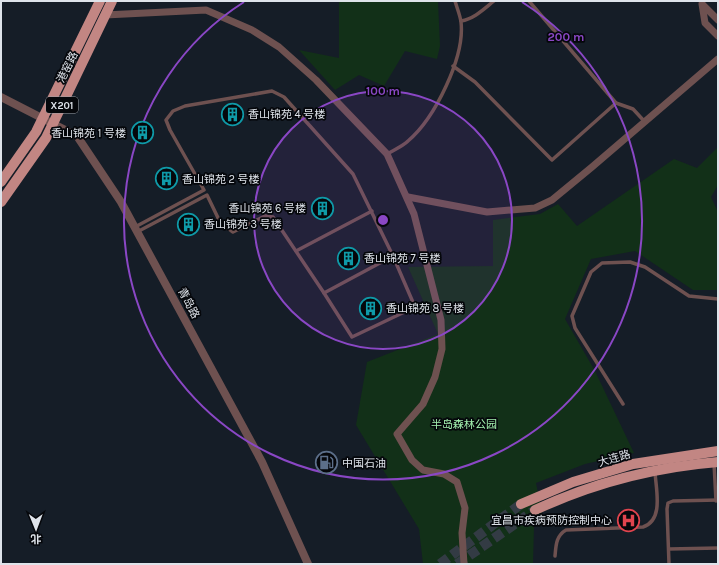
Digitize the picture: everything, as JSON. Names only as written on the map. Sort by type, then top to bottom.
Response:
[{"type":"main road","name":"港窑路","points":[[1,182],[44,118],[100,1]]},
{"type":"main road","name":"港窑路","points":[[1,202],[46,138],[112,1]]},
{"type":"main road","name":"大连路","points":[[535,510],[564,496],[655,466],[716,451]]},
{"type":"main road","name":"大连路","points":[[522,504],[573,482],[633,464],[655,466],[716,462]]},
{"type":"street","points":[[701,3],[718,20]]},
{"type":"street","points":[[701,3],[705,23],[718,36]]},
{"type":"street","points":[[105,15],[206,10],[252,30],[279,47],[311,76],[387,154],[408,198],[441,320],[442,349],[435,378],[423,404],[397,434],[412,460],[423,470],[444,474],[457,482],[464,508],[462,533],[464,564]]},
{"type":"street","points":[[408,198],[487,212],[535,208],[552,200],[718,59]]},
{"type":"street","name":"青岛路","points":[[1,97],[77,136],[121,202],[262,462],[308,564]]},
{"type":"lane","points":[[387,154],[408,141],[425,121],[441,96],[454,66],[461,41],[461,21],[455,1]]},
{"type":"lane","points":[[461,21],[479,14],[494,1]]},
{"type":"lane","points":[[529,1],[616,103],[633,109],[645,122]]},
{"type":"lane","points":[[454,66],[475,82],[552,160],[616,103]]},
{"type":"lane","points":[[272,91],[284,97],[337,154],[353,174],[393,256],[415,307],[352,337],[277,222],[269,215],[232,232],[220,222],[204,190],[170,130],[166,120],[173,110],[185,106],[272,91]]},
{"type":"lane","points":[[136,229],[204,190]]},
{"type":"lane","points":[[136,229],[207,195]]},
{"type":"lane","points":[[296,251],[372,211]]},
{"type":"lane","points":[[324,293],[393,256]]},
{"type":"lane","points":[[623,404],[575,328],[572,316],[591,272],[602,263],[630,262],[645,267],[689,296],[718,298]]},
{"type":"lane","points":[[669,564],[668,503],[673,501],[717,500],[716,451]]},
{"type":"lane","points":[[556,556],[556,542],[560,534],[566,530],[576,528],[643,527],[649,525],[655,520],[657,512],[655,466]]},
{"type":"lane","points":[[668,548],[718,548]]},
{"type":"green space","points":[[339,1],[438,1],[440,46],[437,59],[405,51],[384,86],[359,75],[335,90],[299,50],[339,58]]},
{"type":"green space","name":"半岛森林公园","points":[[718,147],[718,185],[711,197],[718,212],[718,290],[693,290],[635,251],[591,259],[565,319],[595,371],[634,453],[585,464],[536,483],[542,513],[534,527],[533,564],[423,564],[419,529],[356,425],[367,362],[438,334],[408,267],[493,266],[493,220],[540,214],[558,204],[577,226],[674,159],[697,168]]},
{"type":"tunnel","points":[[440,564],[521,504]]},
{"type":"tunnel","points":[[457,564],[535,510]]},
{"type":"place","name":"香山锦苑 4 号楼","points":[[232,114]]},
{"type":"place","name":"香山锦苑 1 号楼","points":[[142,133]]},
{"type":"place","name":"香山锦苑 2 号楼","points":[[166,179]]},
{"type":"place","name":"香山锦苑 6 号楼","points":[[322,208]]},
{"type":"place","name":"香山锦苑 3 号楼","points":[[189,224]]},
{"type":"place","name":"香山锦苑 7 号楼","points":[[348,258]]},
{"type":"place","name":"香山锦苑 8 号楼","points":[[370,308]]},
{"type":"place","name":"中国石油","points":[[326,463]]},
{"type":"place","name":"宜昌市疾病预防控制中心","points":[[628,520]]}]
